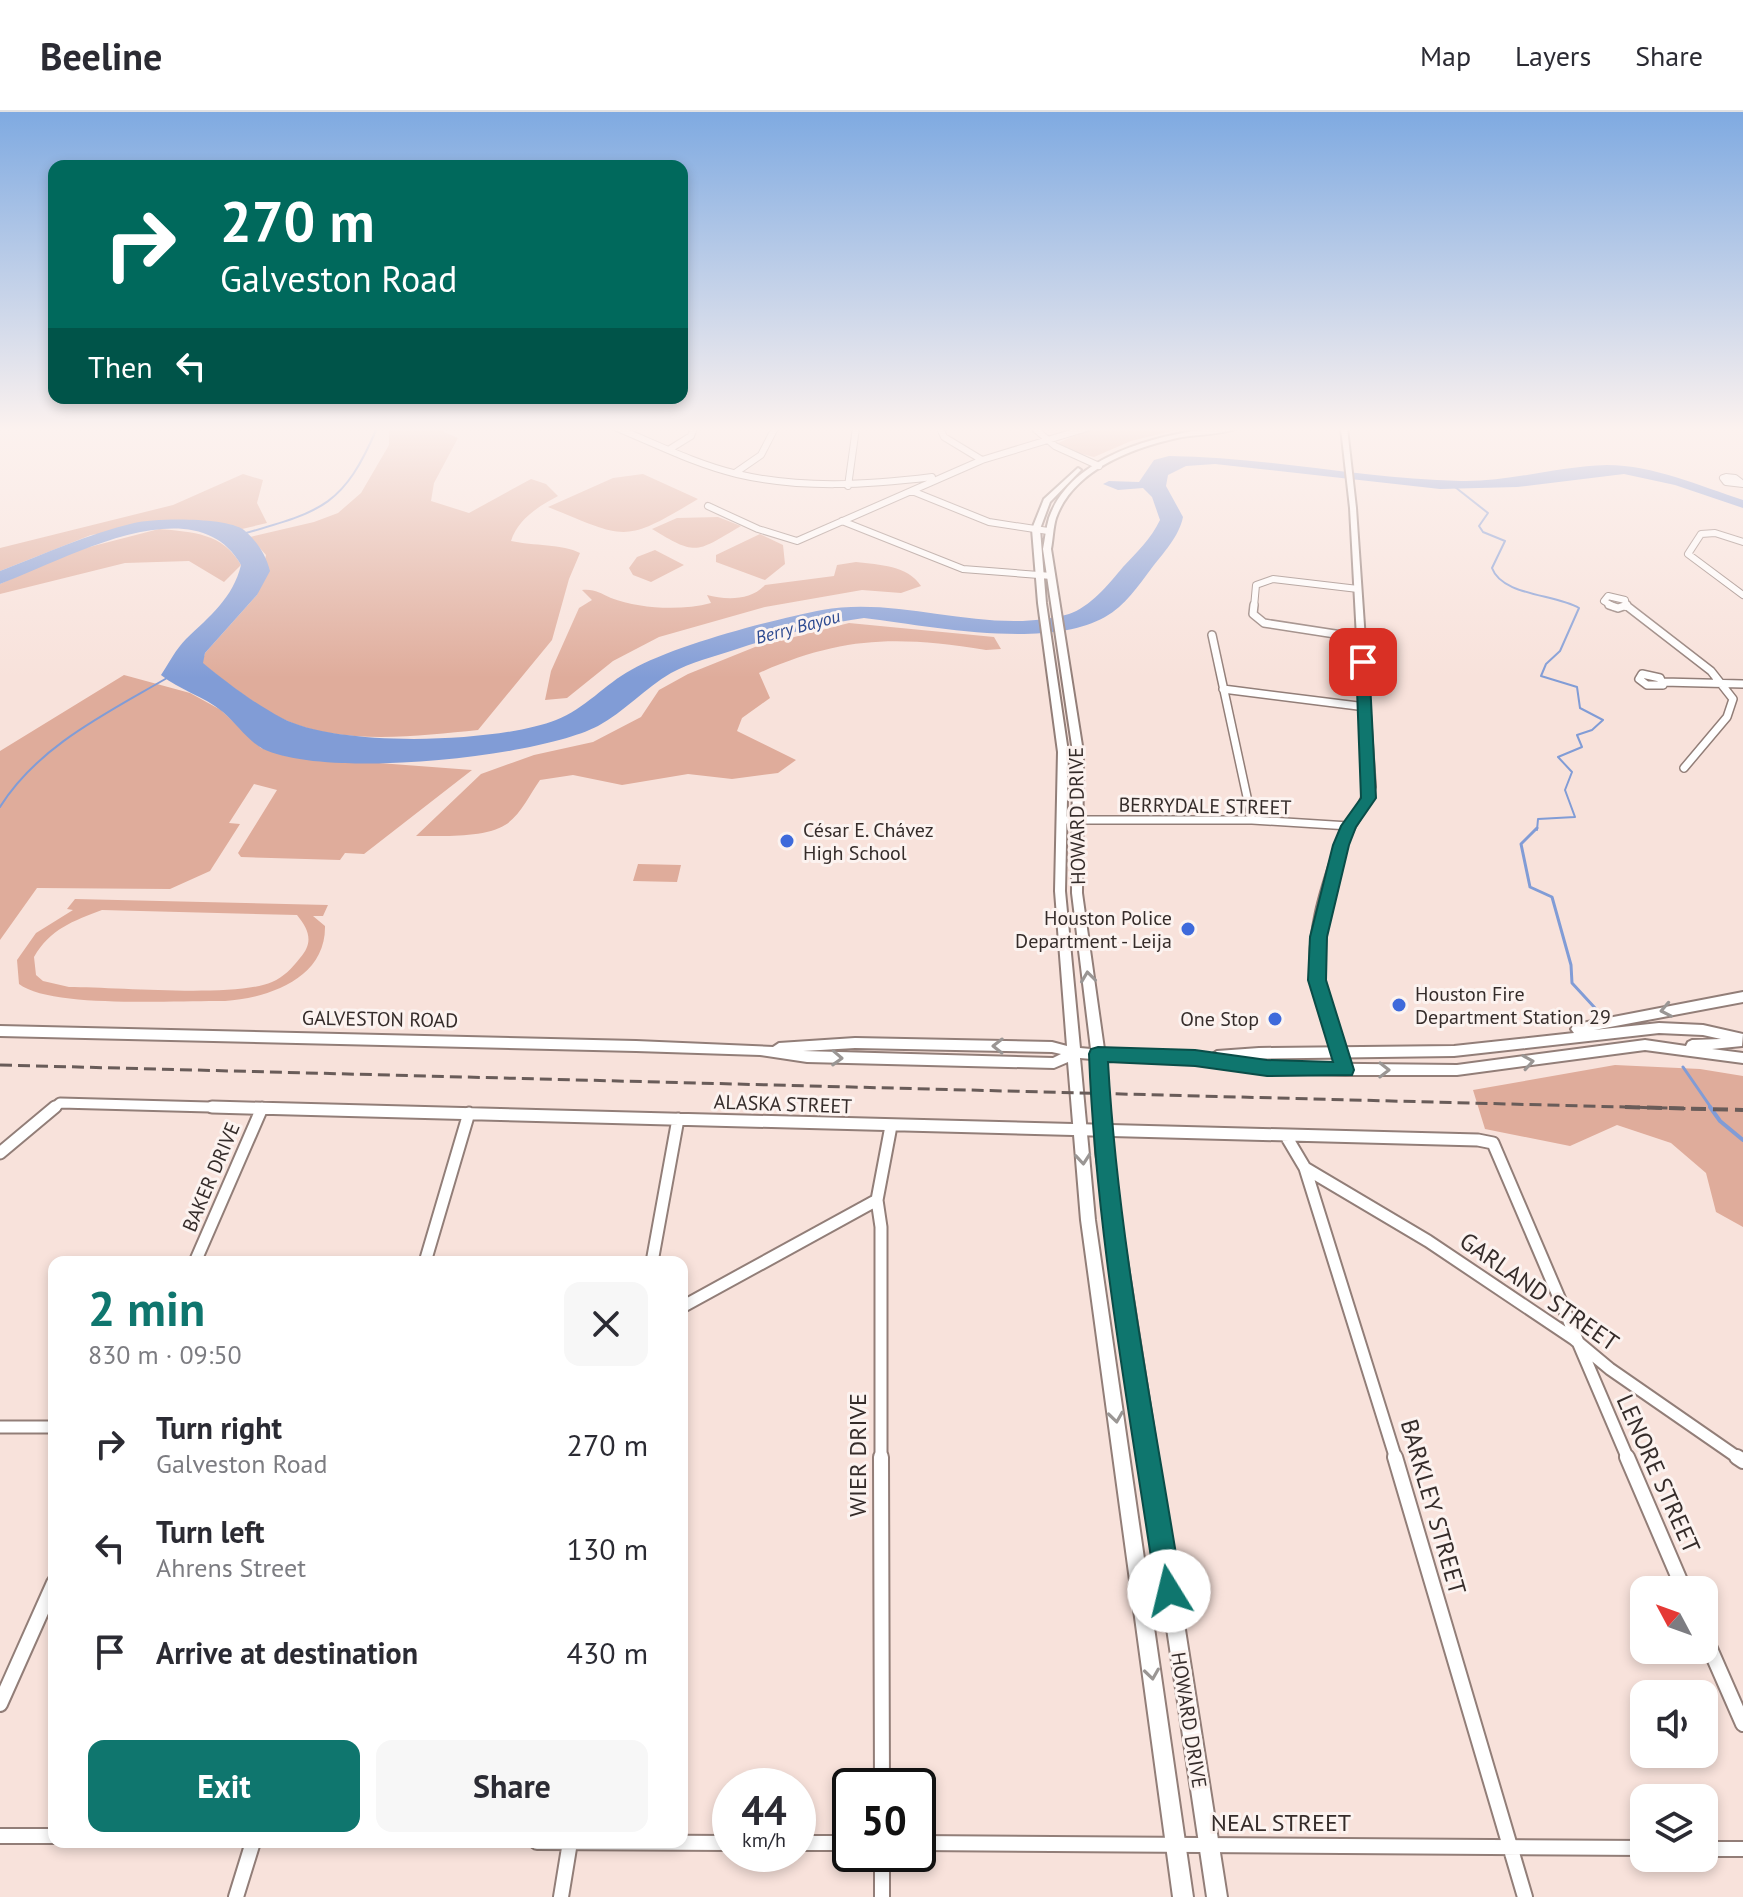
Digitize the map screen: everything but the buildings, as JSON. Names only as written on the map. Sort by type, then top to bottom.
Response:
[{"type":"main road","name":"HOWARD DRIVE","points":[[1044,511],[1036,529],[1042,603],[1063,752],[1059,855],[1062,913],[1088,1220],[1183,1897]]},
{"type":"main road","name":"HOWARD DRIVE","points":[[1054,511],[1048,531],[1078,752],[1080,913],[1098,1054],[1112,1221],[1217,1897]]},
{"type":"main road","points":[[1052,680],[1068,680]]},
{"type":"main road","points":[[1063,752],[1078,752]]},
{"type":"main road","points":[[1062,913],[1080,913]]},
{"type":"main road","points":[[1505,1045],[1743,997]]},
{"type":"main road","name":"GALVESTON ROAD","points":[[1195,1058],[1259,1053],[1416,1053],[1659,1028],[1703,1030],[1743,1041]]},
{"type":"main road","name":"GALVESTON ROAD","points":[[0,1031],[760,1050],[879,1044],[1052,1047],[1075,1053],[1195,1058],[1267,1068],[1345,1070],[1423,1071],[1492,1067],[1645,1045],[1743,1058]]},
{"type":"main road","points":[[1645,1045],[1743,1041]]},
{"type":"main road","points":[[879,1044],[879,1059]]},
{"type":"main road","name":"GALVESTON ROAD","points":[[760,1050],[807,1057],[1054,1063],[1075,1053]]},
{"type":"main road","points":[[1416,1053],[1423,1071]]},
{"type":"main road","points":[[1127,1497],[1155,1497]]},
{"type":"street","points":[[720,511],[758,529],[797,541],[865,511]]},
{"type":"street","points":[[962,511],[989,522],[1048,531]]},
{"type":"street","points":[[1345,1070],[1317,980],[1318,937],[1341,845],[1349,826],[1368,798],[1366,707],[1353,511]]},
{"type":"street","points":[[842,521],[942,563],[983,572],[1052,576]]},
{"type":"street","points":[[1743,542],[1715,533],[1701,534],[1688,554],[1743,595]]},
{"type":"street","points":[[1358,589],[1273,579],[1262,581],[1256,585],[1253,614],[1264,623],[1276,626],[1361,638]]},
{"type":"street","points":[[1627,606],[1711,671],[1733,699],[1727,717],[1684,768]]},
{"type":"street","points":[[1212,635],[1252,820]]},
{"type":"street","points":[[1663,682],[1743,684]]},
{"type":"street","points":[[1223,689],[1366,707]]},
{"type":"street","name":"BERRYDALE STREET","points":[[1061,820],[1252,820],[1349,826]]},
{"type":"street","name":"ALASKA STREET","points":[[0,1153],[60,1103],[1478,1140],[1493,1143],[1499,1154]]},
{"type":"street","name":"BAKER DRIVE","points":[[198,1256],[262,1108]]},
{"type":"street","points":[[427,1256],[469,1113]]},
{"type":"street","points":[[653,1256],[678,1119]]},
{"type":"street","name":"WIER DRIVE","points":[[882,1768],[881,1227],[877,1200],[891,1126]]},
{"type":"street","name":"BARKLEY STREET","points":[[1286,1136],[1305,1168],[1362,1344],[1525,1897]]},
{"type":"street","name":"LENORE STREET","points":[[1499,1154],[1574,1339],[1678,1576]]},
{"type":"street","name":"GARLAND STREET","points":[[1305,1168],[1428,1241],[1574,1339],[1610,1369],[1743,1461]]},
{"type":"street","points":[[688,1304],[877,1200]]},
{"type":"street","points":[[0,1427],[48,1427]]},
{"type":"street","points":[[0,1704],[48,1596]]},
{"type":"street","points":[[1717,1664],[1743,1724]]},
{"type":"street","points":[[0,1836],[48,1836]]},
{"type":"street","points":[[688,1843],[712,1843]]},
{"type":"street","name":"NEAL STREET","points":[[936,1843],[1630,1848]]},
{"type":"street","points":[[236,1897],[251,1848]]},
{"type":"street","points":[[561,1897],[569,1848]]},
{"type":"street","points":[[1718,1849],[1743,1849]]},
{"type":"street","points":[[882,1872],[882,1897]]},
{"type":"shaded area","points":[[148,511],[261,511],[267,523],[242,529],[194,520],[91,535],[0,571],[0,548]]},
{"type":"shaded area","points":[[534,511],[524,520],[511,541],[580,553],[569,579],[552,640],[478,730],[379,737],[329,733],[283,719],[263,708],[202,663],[205,653],[257,595],[266,555],[250,537],[338,513]]},
{"type":"shaded area","points":[[558,511],[676,511],[638,530],[624,532],[594,526]]},
{"type":"shaded area","points":[[718,517],[741,526],[697,548],[679,544],[652,529],[677,518]]},
{"type":"shaded area","points":[[159,529],[195,533],[216,540],[234,554],[241,565],[224,582],[189,561],[125,563],[0,594],[0,584],[70,552]]},
{"type":"shaded area","points":[[760,534],[783,545],[785,564],[765,580],[716,562],[716,555]]},
{"type":"shaded area","points":[[655,550],[684,565],[651,582],[633,575],[629,568],[637,557]]},
{"type":"shaded area","points":[[856,562],[901,570],[921,586],[901,593],[862,590],[765,607],[659,637],[613,661],[567,698],[545,700],[551,671],[579,608],[592,600],[582,590],[635,605],[687,607],[711,603],[707,595],[745,597],[765,585],[834,576],[837,565]]},
{"type":"shaded area","points":[[849,623],[994,637],[1001,649],[897,641],[871,642],[817,652],[759,673],[770,698],[742,718],[737,731],[796,760],[778,773],[732,779],[688,774],[622,785],[573,775],[540,780],[505,825],[486,832],[462,835],[416,836],[481,774],[534,755],[593,742],[641,717],[659,690],[688,674],[755,647]]},
{"type":"shaded area","points":[[124,675],[190,693],[221,710],[261,748],[286,756],[472,770],[364,854],[345,853],[340,860],[241,857],[238,853],[277,790],[254,784],[229,823],[240,824],[210,871],[170,889],[37,888],[0,940],[0,751]]},
{"type":"shaded area","points":[[638,864],[681,865],[677,882],[633,881]]},
{"type":"shaded area","points":[[75,899],[328,905],[323,916],[313,916],[325,926],[323,944],[316,960],[305,972],[276,990],[225,1001],[87,1000],[35,992],[19,984],[17,960],[36,933],[73,910],[67,909]],"holes":[[[102,910],[297,915],[308,936],[307,947],[280,978],[255,987],[204,991],[69,987],[43,981],[36,975],[34,957],[47,939],[72,922]]]},
{"type":"shaded area","points":[[1615,1065],[1700,1069],[1743,1076],[1743,1227],[1716,1212],[1706,1173],[1671,1143],[1617,1125],[1570,1146],[1485,1129],[1473,1090]]},
{"type":"water","name":"Berry Bayou","points":[[1157,511],[1180,511],[1183,517],[1174,538],[1125,601],[1105,617],[1081,627],[1020,634],[954,630],[864,618],[831,624],[766,640],[686,666],[661,679],[608,720],[568,737],[528,747],[431,761],[333,763],[293,758],[263,749],[216,706],[161,675],[182,643],[226,597],[237,577],[241,565],[220,541],[193,530],[161,529],[91,547],[0,584],[0,571],[134,523],[190,520],[235,526],[244,530],[257,544],[270,571],[257,595],[205,653],[203,663],[272,712],[307,728],[378,738],[459,737],[497,734],[556,720],[586,703],[622,676],[672,651],[822,610],[883,608],[1008,621],[1038,620],[1069,614],[1092,601],[1148,539],[1160,520]]},
{"type":"waterway","points":[[246,533],[310,511]]},
{"type":"waterway","points":[[1486,511],[1488,513],[1479,526],[1483,532],[1505,541],[1492,568],[1498,577],[1518,589],[1579,608],[1560,651],[1546,664],[1541,676],[1577,687],[1580,708],[1603,720],[1592,730],[1577,735],[1582,747],[1558,757],[1572,772],[1565,790],[1575,817],[1538,819],[1537,830]]},
{"type":"waterway","points":[[0,807],[16,785],[54,749],[98,718],[167,678]]},
{"type":"waterway","points":[[1537,828],[1521,844],[1530,887],[1552,897],[1571,965],[1572,983],[1595,1008]]},
{"type":"waterway","points":[[1683,1067],[1712,1109]]},
{"type":"waterway","points":[[1710,1107],[1720,1121],[1743,1140]]},
{"type":"railway","points":[[0,1065],[1702,1109]]},
{"type":"railway","points":[[1625,1107],[1743,1110]]},
{"type":"place","name":"César E. Chávez High School","points":[[787,841]]},
{"type":"place","name":"Houston Police Department - Leija","points":[[1188,929]]},
{"type":"place","name":"Houston Fire Department Station 29","points":[[1399,1005]]},
{"type":"place","name":"One Stop","points":[[1275,1019]]},
{"type":"route","points":[[1169,1591],[1112,1221],[1103,1152],[1098,1054],[1195,1058],[1267,1068],[1345,1070],[1317,980],[1318,937],[1341,845],[1349,826],[1366,804],[1370,787],[1363,662]]}]
